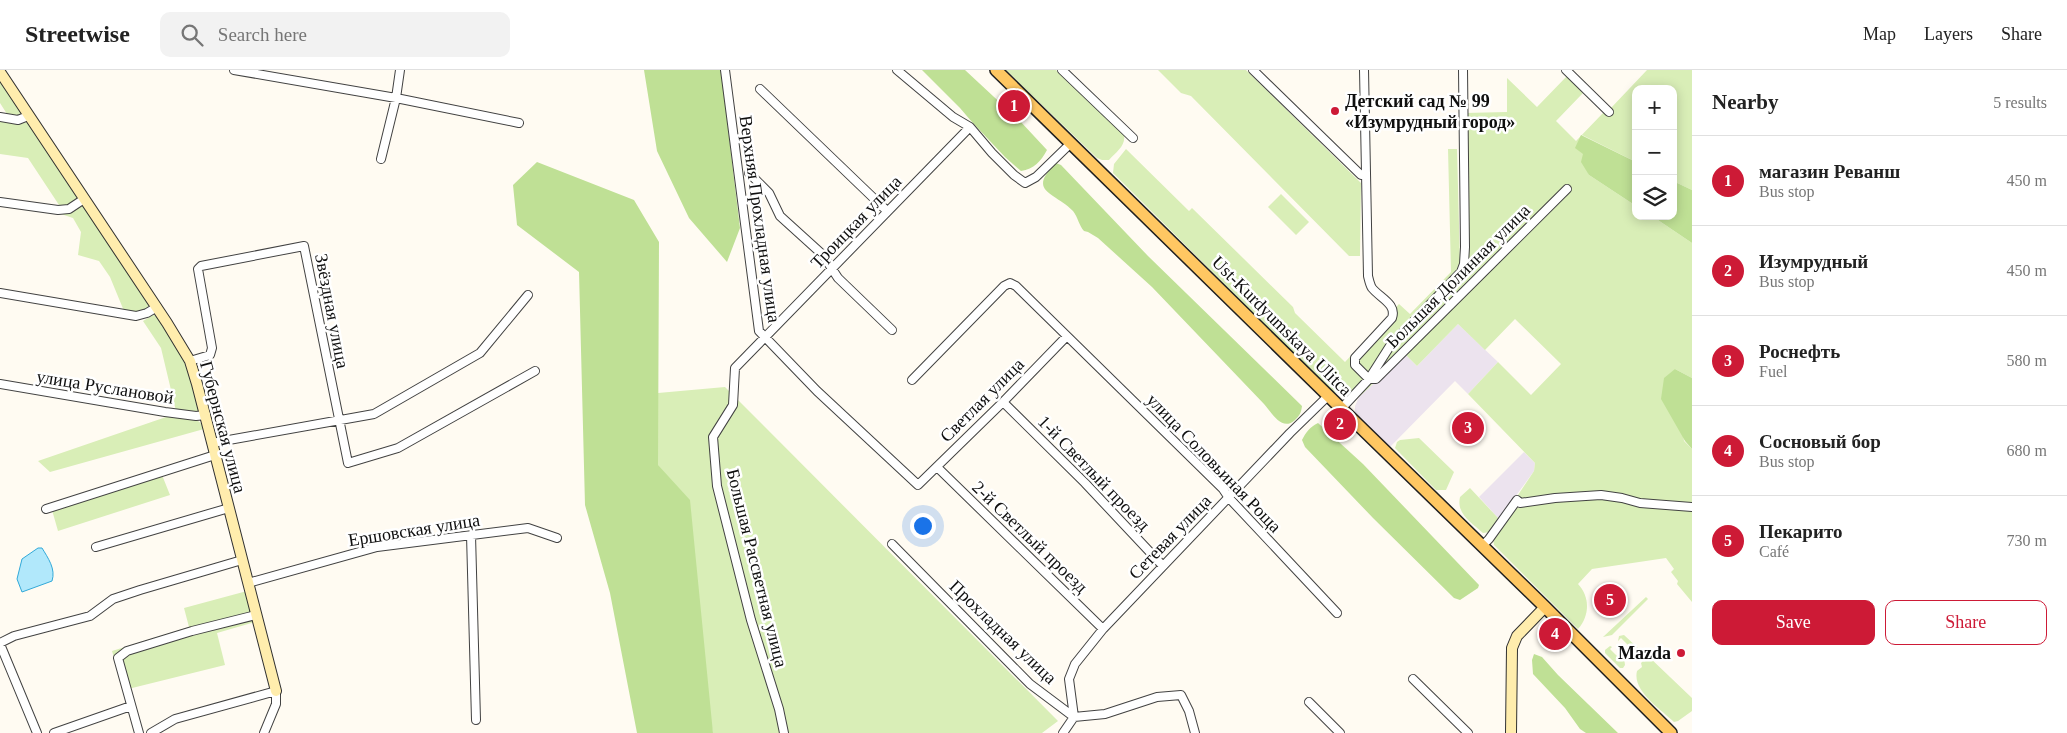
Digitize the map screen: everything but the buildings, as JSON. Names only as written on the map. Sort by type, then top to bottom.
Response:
[{"type":"main road","name":"Ust-Kurdyumskaya Ulitca","points":[[996,70],[1341,409],[1545,606],[1670,733]]},
{"type":"street","points":[[234,70],[396,98],[519,123]]},
{"type":"street","points":[[381,159],[396,98],[400,70]]},
{"type":"street","name":"Верхняя Прохладная улица","points":[[725,70],[759,331],[817,392],[918,484]]},
{"type":"street","points":[[897,70],[953,117],[970,127],[1009,170],[1025,183],[1036,177],[1071,144]]},
{"type":"street","points":[[1062,70],[1133,138]]},
{"type":"street","points":[[1253,70],[1360,175],[1365,175]]},
{"type":"street","points":[[1364,70],[1368,276],[1373,289],[1392,307],[1394,312],[1392,318],[1355,358],[1355,365],[1369,379]]},
{"type":"street","name":"Большая Долинная улица","points":[[1341,409],[1369,379],[1390,346],[1461,272],[1464,264],[1463,70]]},
{"type":"street","points":[[1566,70],[1609,112]]},
{"type":"street","name":"Губернская улица","points":[[0,72],[157,307],[190,361],[206,416],[276,691]]},
{"type":"street","points":[[760,89],[887,211]]},
{"type":"street","points":[[0,117],[18,120],[28,116]]},
{"type":"street","name":"Троицкая улица","points":[[766,338],[831,268],[970,127]]},
{"type":"street","points":[[749,173],[770,193],[780,216],[824,255],[838,278],[892,330]]},
{"type":"street","name":"Большая Долинная улица","points":[[1369,379],[1376,380],[1567,189]]},
{"type":"street","points":[[0,202],[58,210],[69,208],[84,199]]},
{"type":"street","name":"Звёздная улица","points":[[190,361],[210,356],[212,348],[198,269],[201,266],[304,246],[339,420]]},
{"type":"street","name":"улица Соловьиная Роща","points":[[912,380],[1004,286],[1010,283],[1016,286],[1216,482],[1337,613]]},
{"type":"street","points":[[0,293],[136,316],[147,313],[157,307]]},
{"type":"street","points":[[212,443],[374,414],[480,353],[528,295]]},
{"type":"street","name":"Светлая улица","points":[[918,484],[1003,402],[1067,336]]},
{"type":"street","name":"Большая Рассветная улица","points":[[766,338],[735,368],[733,405],[713,437],[718,486],[751,620],[779,709],[784,733]]},
{"type":"street","points":[[339,420],[348,463],[398,448],[535,371]]},
{"type":"street","name":"улица Руслановой","points":[[0,384],[165,412],[206,416]]},
{"type":"street","name":"Сетевая улица","points":[[1074,717],[1069,679],[1075,664],[1103,629],[1290,433],[1328,396]]},
{"type":"street","name":"1-й Светлый проезд","points":[[1003,402],[1086,483],[1164,566]]},
{"type":"street","points":[[46,509],[215,455]]},
{"type":"street","name":"2-й Светлый проезд","points":[[937,466],[1103,629]]},
{"type":"street","points":[[1482,546],[1517,500],[1520,503],[1555,498],[1601,495],[1640,503],[1692,507]]},
{"type":"street","points":[[96,546],[229,508]]},
{"type":"street","name":"Ершовская улица","points":[[248,583],[377,548],[528,528],[557,538]]},
{"type":"street","points":[[471,535],[476,720]]},
{"type":"street","name":"Прохладная улица","points":[[892,544],[1030,684],[1074,717]]},
{"type":"street","points":[[37,733],[0,643],[14,636],[90,616],[113,599],[242,560]]},
{"type":"street","points":[[1511,733],[1512,648],[1517,636],[1545,606]]},
{"type":"street","points":[[139,733],[118,658],[127,651],[192,631],[256,615]]},
{"type":"street","points":[[1413,680],[1468,733]]},
{"type":"street","points":[[151,733],[175,719],[276,691],[276,704],[264,733]]},
{"type":"street","points":[[1063,733],[1074,717],[1105,714],[1157,697],[1181,695],[1189,711],[1195,733]]},
{"type":"street","points":[[1308,702],[1340,733]]},
{"type":"street","points":[[54,733],[131,706]]},
{"type":"shaded area","points":[[1458,324],[1498,362],[1468,394],[1455,381],[1390,447],[1355,412],[1355,406],[1359,397],[1405,354],[1417,366]]},
{"type":"shaded area","points":[[1524,452],[1535,463],[1534,471],[1499,519],[1479,497]]},
{"type":"green space","points":[[644,70],[721,70],[740,228],[727,262],[689,218],[657,151]]},
{"type":"green space","points":[[922,70],[965,70],[1020,121],[1047,150],[1042,158],[1037,164],[1021,171],[1005,157]]},
{"type":"green space","points":[[1006,70],[1056,70],[1124,135],[1122,146],[1109,160],[1097,158]]},
{"type":"green space","points":[[1158,70],[1246,70],[1361,183],[1360,256],[1349,256],[1191,96],[1181,93]]},
{"type":"green space","points":[[1647,70],[1692,70],[1692,190],[1677,183],[1677,85],[1633,85]]},
{"type":"green space","points":[[1567,76],[1583,93],[1556,121],[1576,141],[1603,113],[1610,109],[1632,86],[1632,160],[1582,135],[1583,154],[1589,175],[1632,203],[1632,220],[1658,220],[1692,243],[1692,378],[1675,369],[1684,441],[1692,449],[1692,504],[1640,500],[1622,496],[1524,500],[1518,495],[1534,471],[1535,463],[1468,394],[1498,362],[1531,395],[1561,364],[1515,319],[1485,350],[1458,324],[1417,366],[1405,354],[1359,397],[1393,347],[1463,274],[1464,113],[1507,112],[1507,78],[1537,107]]},
{"type":"green space","points":[[0,79],[21,113],[19,116],[7,114],[0,103]]},
{"type":"green space","points":[[0,120],[20,124],[27,122],[78,199],[68,206],[58,207],[59,205],[28,158],[0,154]]},
{"type":"green space","points":[[1581,135],[1632,160],[1632,203],[1589,175],[1581,162],[1583,154],[1575,148]]},
{"type":"green space","points":[[1126,149],[1189,211],[1192,208],[1293,307],[1295,313],[1345,362],[1399,304],[1410,314],[1451,272],[1448,149],[1457,149],[1460,263],[1458,270],[1388,344],[1363,381],[1353,391],[1346,394],[1333,392],[1113,173],[1114,164]]},
{"type":"green space","points":[[537,162],[634,200],[659,242],[658,465],[690,500],[713,733],[637,733],[610,593],[585,505],[579,272],[517,225],[513,185]]},
{"type":"green space","points":[[1056,163],[1061,165],[1148,256],[1302,406],[1300,414],[1295,420],[1286,424],[1278,420],[1152,287],[1098,238],[1084,231],[1073,211],[1046,191],[1043,186],[1043,180]]},
{"type":"green space","points":[[1677,183],[1692,190],[1692,243],[1658,220],[1677,220]]},
{"type":"green space","points":[[1281,194],[1309,222],[1296,235],[1268,207]]},
{"type":"green space","points":[[82,206],[85,207],[150,304],[145,311],[135,313],[124,311],[110,277],[99,261],[78,255],[81,232],[73,218],[58,213]]},
{"type":"green space","points":[[153,315],[158,316],[186,362],[200,409],[194,414],[176,411],[161,348],[143,321]]},
{"type":"green space","points":[[1675,369],[1692,378],[1692,449],[1685,441],[1661,399],[1664,378]]},
{"type":"green space","points":[[725,387],[1058,721],[1042,733],[713,733],[658,465],[658,393]]},
{"type":"green space","points":[[169,416],[194,419],[202,424],[204,429],[50,472],[38,461]]},
{"type":"green space","points":[[1318,423],[1363,464],[1479,585],[1478,588],[1460,600],[1454,598],[1373,518],[1305,447],[1302,440],[1310,428]]},
{"type":"green space","points":[[1419,438],[1454,472],[1446,490],[1436,490],[1395,448],[1400,440]]},
{"type":"green space","points":[[162,475],[170,495],[58,531],[52,510]]},
{"type":"green space","points":[[1470,488],[1499,519],[1490,532],[1483,533],[1466,518],[1460,508],[1460,497]]},
{"type":"green space","points":[[1601,498],[1692,510],[1692,602],[1677,584],[1678,581],[1671,572],[1674,569],[1666,558],[1592,569],[1578,584],[1585,595],[1587,606],[1585,618],[1578,629],[1494,545],[1493,538],[1507,517],[1517,508],[1534,502]]},
{"type":"green space","points":[[247,591],[255,622],[217,633],[225,665],[124,690],[112,651],[189,627],[184,608]]},
{"type":"green space","points":[[1646,597],[1648,599],[1612,635],[1603,637]]},
{"type":"green space","points":[[1624,635],[1639,649],[1638,655],[1632,656],[1635,652],[1621,638],[1618,641],[1619,636]]},
{"type":"green space","points":[[1610,646],[1612,647],[1610,649],[1622,661],[1624,658],[1625,665],[1623,668],[1620,668],[1605,653],[1605,650]]},
{"type":"green space","points":[[1534,654],[1542,657],[1618,733],[1586,733],[1580,729],[1565,708],[1533,674],[1532,660]]},
{"type":"green space","points":[[1648,656],[1692,698],[1692,711],[1678,721],[1674,722],[1655,705],[1639,686],[1637,671],[1642,667],[1641,663]]},
{"type":"water","points":[[38,548],[42,548],[51,564],[53,572],[52,581],[22,592],[17,579],[22,559]]},
{"type":"place","name":"магазин Реванш","points":[[1014,106]]},
{"type":"place","name":"Детский сад № 99 «Изумрудный город»","points":[[1335,111]]},
{"type":"place","name":"Изумрудный","points":[[1340,424]]},
{"type":"place","name":"Роснефть","points":[[1468,428]]},
{"type":"place","name":"Пекарито","points":[[1610,600]]},
{"type":"place","name":"Сосновый бор","points":[[1555,634]]},
{"type":"place","name":"Mazda","points":[[1681,653]]}]
